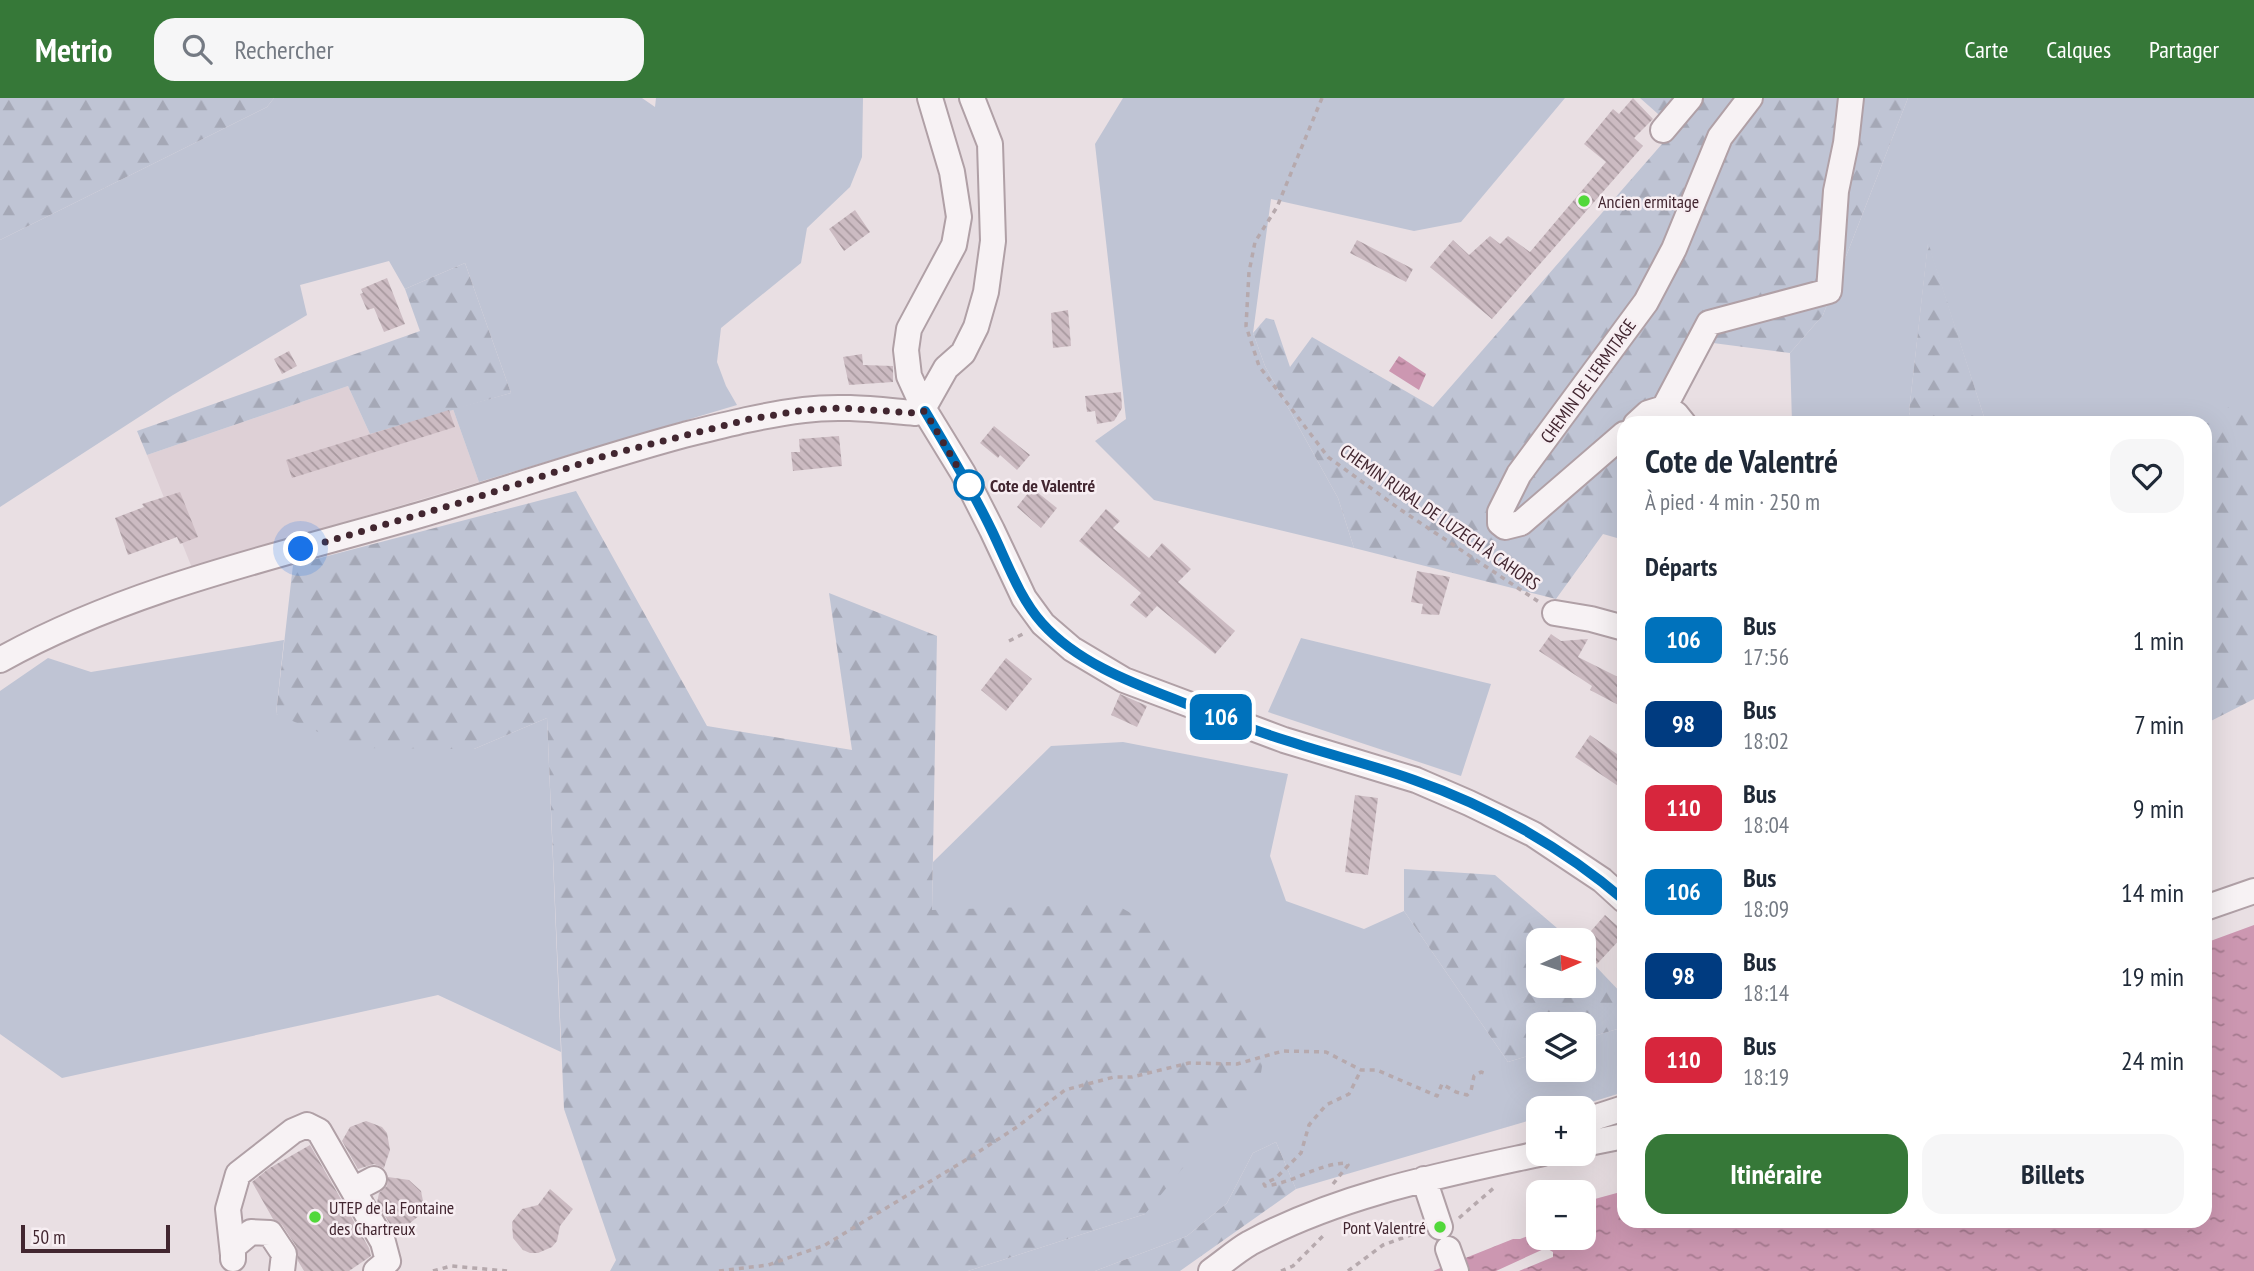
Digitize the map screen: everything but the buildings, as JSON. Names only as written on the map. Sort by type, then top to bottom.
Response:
[{"type":"street","points":[[930,98],[952,172],[959,217],[954,244],[909,329],[906,350],[909,376],[924,409],[968,485],[1024,598],[1043,624],[1072,649],[1124,680],[1284,740],[1416,780],[1469,803],[1536,837],[1602,880],[1617,894]]},
{"type":"street","points":[[0,660],[69,626],[170,587],[459,503],[608,455],[750,419],[805,410],[840,408],[915,413],[924,409],[946,368],[962,353],[976,327],[986,292],[993,241],[990,144],[972,98]]},
{"type":"street","points":[[1663,130],[1690,98]]},
{"type":"street","name":"CHEMIN DE L'ERMITAGE","points":[[1617,440],[1521,523],[1505,527],[1500,523],[1500,512],[1519,474],[1646,302],[1674,249],[1715,147],[1750,98]]},
{"type":"street","points":[[1664,408],[1709,323],[1829,291],[1836,191],[1846,144],[1851,98]]},
{"type":"street","points":[[909,376],[946,368]]},
{"type":"street","points":[[1645,416],[1664,408],[1678,416]]},
{"type":"street","points":[[1555,613],[1617,626]]},
{"type":"street","points":[[2212,906],[2254,891]]},
{"type":"street","points":[[1596,1117],[1617,1110]]},
{"type":"street","points":[[233,1263],[228,1209],[238,1174],[293,1131],[307,1125],[319,1131],[364,1185],[388,1261],[376,1271]]},
{"type":"street","points":[[1596,1142],[1617,1137]]},
{"type":"street","points":[[1211,1271],[1248,1244],[1313,1213],[1526,1146]]},
{"type":"street","points":[[1424,1179],[1444,1244]]},
{"type":"street","points":[[233,1263],[233,1247],[251,1231],[270,1233],[284,1254],[282,1271]]},
{"type":"path","name":"CHEMIN RURAL DE LUZECH À CAHORS","points":[[1322,98],[1277,207],[1255,242],[1249,272],[1246,326],[1259,366],[1328,457],[1401,510],[1555,613]]},
{"type":"path","points":[[1009,641],[1027,632]]},
{"type":"path","points":[[719,1271],[768,1265],[825,1245],[1017,1127],[1065,1090],[1114,1077],[1132,1077],[1189,1063],[1237,1064],[1283,1051],[1326,1052],[1361,1070],[1377,1070],[1437,1096],[1442,1084],[1467,1095],[1471,1091],[1474,1076],[1481,1072],[1487,1074]]},
{"type":"path","points":[[1340,1187],[1328,1190],[1348,1165],[1346,1163],[1332,1163],[1281,1185],[1264,1184],[1276,1178],[1301,1153],[1309,1125],[1326,1105],[1349,1094],[1361,1070]]},
{"type":"path","points":[[1348,1271],[1383,1245],[1444,1244]]},
{"type":"path","points":[[433,1271],[451,1266],[507,1271]]},
{"type":"shaded area","points":[[348,386],[370,434],[453,409],[479,482],[192,568],[147,455]]},
{"type":"green space","points":[[0,98],[274,98],[267,107],[0,240]]},
{"type":"green space","points":[[274,98],[642,98],[655,107],[656,98],[863,98],[862,157],[850,187],[807,228],[801,263],[721,328],[717,362],[737,405],[479,482],[453,409],[511,393],[465,263],[405,289],[389,261],[300,285],[307,315],[173,395],[0,507],[0,240],[267,107]]},
{"type":"green space","points":[[1123,98],[1565,98],[1461,222],[1414,231],[1271,199],[1253,333],[1265,366],[1338,498],[1354,548],[1154,500],[1095,441],[1126,419],[1095,144]]},
{"type":"green space","points":[[1640,98],[1908,98],[1823,315],[1790,353],[1690,340],[1674,416],[1617,416],[1617,538],[1603,534],[1556,599],[1354,548],[1338,498],[1265,366],[1253,333],[1266,318],[1274,320],[1290,367],[1312,337],[1433,407],[1675,129]]},
{"type":"green space","points":[[1908,98],[2254,98],[2254,390],[2212,422],[2212,416],[1984,416],[1928,244],[1910,416],[1792,416],[1790,353],[1823,315]]},
{"type":"green space","points":[[1928,242],[1984,416],[1910,416]]},
{"type":"green space","points":[[465,263],[511,393],[370,434],[348,386],[147,455],[137,431],[420,331],[405,289]]},
{"type":"green space","points":[[2254,388],[2254,699],[2212,720],[2212,420]]},
{"type":"green space","points":[[576,491],[707,726],[852,750],[829,593],[937,636],[932,910],[1115,904],[1201,954],[1268,1028],[1261,1073],[1145,1214],[968,1271],[610,1271],[616,1260],[564,1109],[547,718],[474,749],[356,748],[276,714],[293,565]]},
{"type":"green space","points":[[1301,638],[1491,684],[1461,776],[1268,712]]},
{"type":"green space","points":[[284,640],[276,714],[474,749],[547,718],[561,1052],[438,995],[62,1078],[0,1034],[0,691],[48,658],[91,672]]},
{"type":"green space","points":[[1123,742],[1288,774],[1270,856],[1286,901],[1364,929],[1404,911],[1508,1062],[1526,1057],[1526,1082],[1596,1082],[1596,1035],[1617,1029],[1617,1094],[1596,1101],[1596,1096],[1526,1096],[1526,1122],[1296,1189],[1276,1142],[1253,1153],[1227,1203],[1187,1236],[1095,1271],[968,1271],[1145,1214],[932,910],[933,862],[1051,746]]},
{"type":"green space","points":[[1404,869],[1495,875],[1557,928],[1526,928],[1526,998],[1596,998],[1596,967],[1617,989],[1617,1029],[1596,1035],[1596,1012],[1526,1012],[1526,1057],[1508,1062],[1404,911]]},
{"type":"green space","points":[[1276,1142],[1296,1189],[1180,1271],[1095,1271],[1187,1236],[1227,1203],[1253,1153]]},
{"type":"water","points":[[1399,356],[1426,374],[1419,390],[1389,371]]},
{"type":"water","points":[[2254,925],[2254,1271],[1519,1271],[1553,1257],[1553,1252],[1550,1250],[1596,1250],[1596,1199],[1617,1193],[1617,1228],[2212,1228],[2212,940]]},
{"type":"water","points":[[1526,1237],[1526,1250],[1542,1250],[1496,1271],[1433,1271],[1513,1239]]},
{"type":"bus line","name":"106","points":[[925,411],[972,492],[1024,598],[1043,624],[1072,649],[1124,680],[1201,710],[1284,740],[1416,780],[1469,803],[1536,837],[1602,880],[1617,894]]},
{"type":"place","name":"Ancien ermitage","points":[[1584,201]]},
{"type":"place","name":"Cote de Valentré","points":[[969,485]]},
{"type":"place","name":"UTEP de la Fontaine des Chartreux","points":[[315,1217]]},
{"type":"place","name":"Pont Valentré","points":[[1440,1227]]},
{"type":"route","points":[[301,549],[459,503],[608,455],[750,419],[805,410],[840,408],[915,413],[925,411],[972,492],[969,485]]}]
